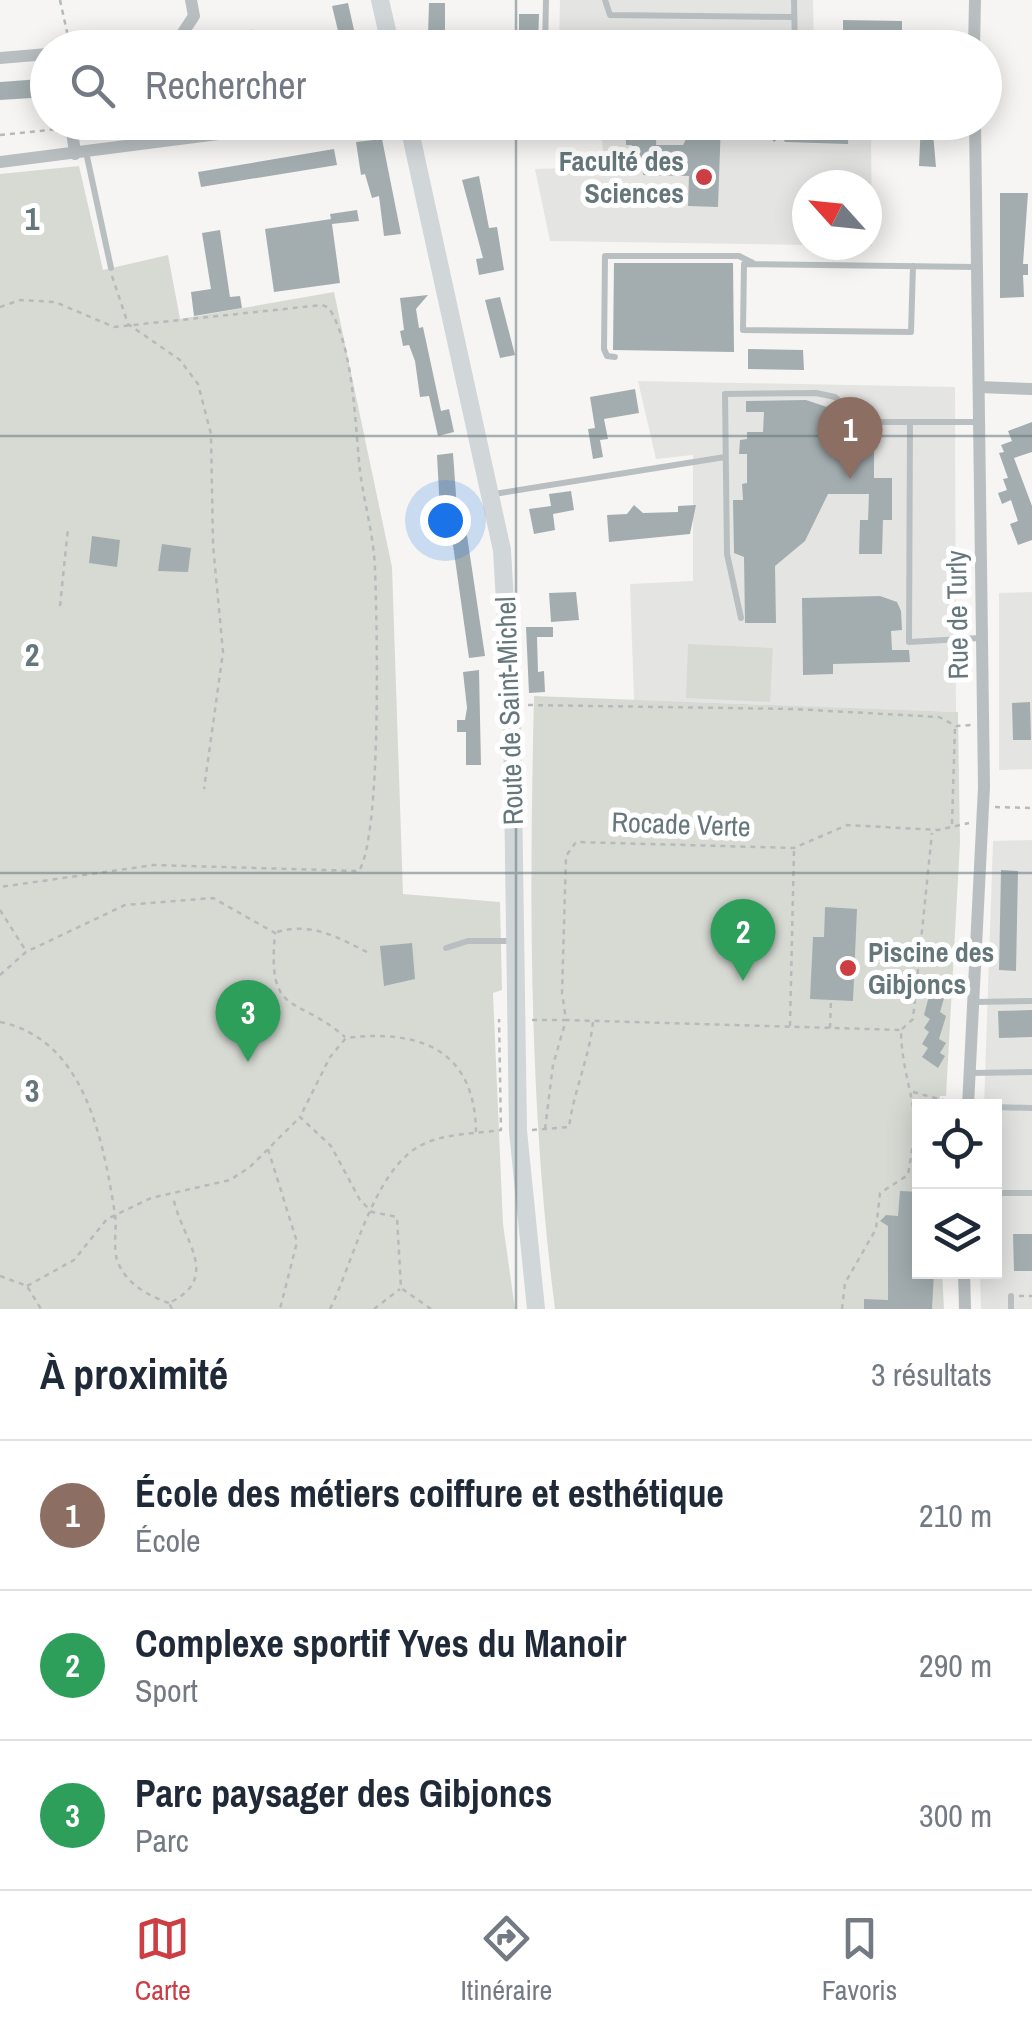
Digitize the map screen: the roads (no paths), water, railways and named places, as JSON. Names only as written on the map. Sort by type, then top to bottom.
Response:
[{"type":"street","points":[[187,30],[194,16],[192,0]]},
{"type":"street","points":[[380,0],[387,30]]},
{"type":"street","points":[[974,30],[975,0]]},
{"type":"street","points":[[0,58],[30,56]]},
{"type":"street","points":[[77,140],[81,153]]},
{"type":"street","points":[[0,162],[178,140]]},
{"type":"street","name":"Route de Saint-Michel","points":[[412,140],[493,494],[502,550],[511,704],[518,1131],[536,1309]]},
{"type":"street","name":"Rue de Turly","points":[[968,1099],[984,725],[974,140]]},
{"type":"street","points":[[979,388],[1032,389]]},
{"type":"street","points":[[964,1279],[966,1309]]},
{"type":"lane","points":[[545,30],[546,0]]},
{"type":"lane","points":[[605,0],[610,15],[794,17]]},
{"type":"lane","points":[[794,0],[794,30]]},
{"type":"lane","points":[[81,153],[111,268]]},
{"type":"lane","points":[[615,356],[607,356],[604,349],[605,256],[739,256],[754,264]]},
{"type":"lane","points":[[913,266],[911,332],[743,330],[744,264],[913,266],[976,267]]},
{"type":"lane","points":[[740,618],[727,554],[725,394],[816,394],[835,398],[864,422],[979,422]]},
{"type":"lane","points":[[910,422],[909,642],[982,638]]},
{"type":"lane","points":[[493,494],[725,457]]},
{"type":"lane","points":[[446,948],[468,941],[515,941]]},
{"type":"lane","points":[[974,1002],[1032,1001]]},
{"type":"lane","points":[[970,1074],[1032,1072]]},
{"type":"lane","points":[[1002,1107],[1032,1108]]},
{"type":"lane","points":[[1002,1193],[1032,1194]]},
{"type":"lane","points":[[1011,1296],[1011,1309]]},
{"type":"place","name":"Faculté des Sciences","points":[[704,177]]},
{"type":"place","name":"École des métiers coiffure et esthétique","points":[[850,479]]},
{"type":"place","name":"Piscine des Gibjoncs","points":[[848,968]]},
{"type":"place","name":"Complexe sportif Yves du Manoir","points":[[743,981]]},
{"type":"place","name":"Parc paysager des Gibjoncs","points":[[248,1062]]}]
